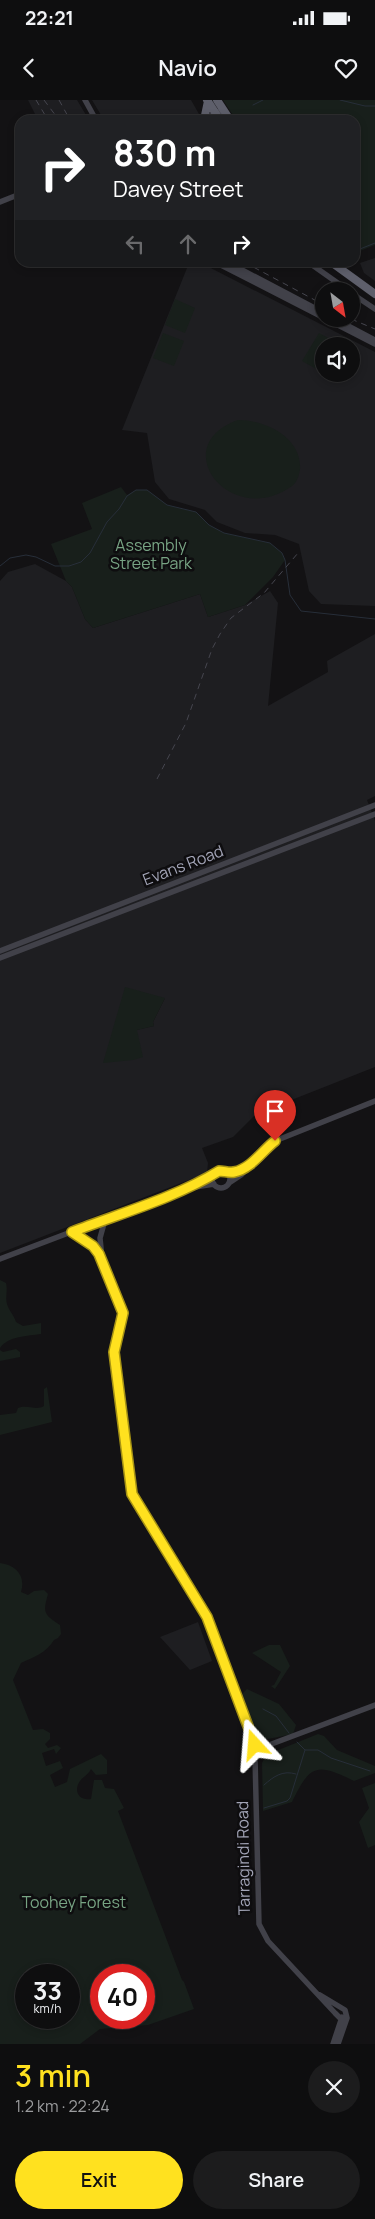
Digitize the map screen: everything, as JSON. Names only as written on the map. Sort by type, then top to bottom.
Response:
[{"type":"highway","points":[[217,100],[221,115]]},
{"type":"highway","points":[[207,101],[220,115]]},
{"type":"highway","points":[[205,115],[207,101]]},
{"type":"highway","points":[[338,267],[375,294]]},
{"type":"highway","points":[[347,267],[375,288]]},
{"type":"street","points":[[85,100],[93,115]]},
{"type":"street","points":[[0,202],[15,196]]},
{"type":"street","points":[[225,267],[375,344]]},
{"type":"street","points":[[237,267],[315,308]]},
{"type":"street","points":[[315,267],[336,282]]},
{"type":"street","points":[[360,299],[375,309]]},
{"type":"street","points":[[352,328],[375,340]]},
{"type":"street","name":"Evans Road","points":[[0,951],[375,805]]},
{"type":"street","name":"Evans Road","points":[[0,958],[375,814]]},
{"type":"street","points":[[187,1188],[214,1184],[222,1188],[240,1176],[275,1141],[375,1101]]},
{"type":"street","points":[[0,1259],[187,1188],[213,1176],[219,1171],[237,1172],[251,1164]]},
{"type":"street","points":[[227,1172],[230,1178],[229,1183]]},
{"type":"street","points":[[213,1176],[214,1184]]},
{"type":"street","points":[[105,1220],[100,1239],[103,1260],[123,1313],[114,1352],[132,1494],[207,1617],[258,1746],[261,1754],[255,1757],[251,1756],[250,1747],[258,1746],[375,1705]]},
{"type":"street","points":[[72,1232],[90,1244],[103,1260]]},
{"type":"street","points":[[90,1244],[96,1243],[100,1239]]},
{"type":"street","name":"Tarragindi Road","points":[[255,1757],[259,1924],[268,1941],[320,1996],[344,2018]]},
{"type":"street","name":"Tarragindi Road","points":[[320,1996],[344,2010],[344,2018]]},
{"type":"street","points":[[333,2044],[344,2018]]},
{"type":"street","points":[[338,2044],[344,2018]]},
{"type":"shaded area","points":[[28,100],[77,100],[86,115],[36,115]]},
{"type":"shaded area","points":[[92,100],[191,100],[199,114],[198,115],[101,115]]},
{"type":"shaded area","points":[[375,258],[375,281],[364,273],[360,263]]},
{"type":"shaded area","points":[[187,267],[209,267],[315,321],[315,328],[328,328],[346,337],[315,337],[315,382],[360,382],[360,344],[375,352],[375,606],[321,604],[309,591],[299,544],[275,535],[245,533],[217,522],[205,510],[169,499],[155,482],[147,433],[122,430]]},
{"type":"shaded area","points":[[35,564],[66,581],[72,587],[85,619],[93,628],[200,594],[208,617],[245,605],[270,591],[278,603],[268,706],[328,672],[327,661],[375,634],[375,796],[367,800],[375,821],[375,1067],[256,1114],[233,1137],[202,1148],[208,1163],[207,1173],[0,1253],[0,581],[8,572]],"holes":[[[165,998],[153,1022],[154,1026],[136,1030]]]},
{"type":"shaded area","points":[[198,1622],[212,1661],[190,1670],[160,1637]]},
{"type":"green space","points":[[223,100],[375,100],[375,245],[360,251],[360,115],[233,115]]},
{"type":"green space","points":[[175,299],[195,308],[185,333],[165,325]]},
{"type":"green space","points":[[163,333],[184,341],[174,366],[153,358]]},
{"type":"green space","points":[[319,333],[327,337],[317,337]]},
{"type":"green space","points":[[315,340],[315,368],[302,361]]},
{"type":"green space","points":[[238,420],[260,423],[270,427],[289,440],[299,458],[300,469],[297,479],[292,486],[269,497],[248,498],[229,491],[215,479],[207,464],[207,447],[217,432]]},
{"type":"green space","name":"Assembly Street Park","points":[[121,487],[127,495],[136,490],[147,490],[167,505],[196,512],[209,525],[224,533],[270,543],[282,553],[285,560],[273,577],[245,605],[208,617],[200,594],[93,628],[85,619],[72,587],[66,581],[51,544],[92,529],[82,503]]},
{"type":"green space","points":[[125,987],[165,998],[153,1022],[154,1026],[137,1030],[143,1057],[103,1063]]},
{"type":"green space","points":[[0,1280],[6,1283],[7,1304],[16,1322],[23,1326],[41,1323],[41,1334],[13,1339],[0,1348]]},
{"type":"green space","points":[[16,1349],[20,1352],[20,1357],[0,1361],[0,1350],[3,1352]]},
{"type":"green space","points":[[47,1387],[52,1422],[0,1435],[0,1415],[16,1413],[18,1408],[21,1407],[38,1408],[44,1406],[44,1389]]},
{"type":"green space","name":"Toohey Forest","points":[[0,1563],[11,1566],[21,1576],[21,1592],[28,1595],[34,1591],[44,1590],[48,1594],[45,1605],[47,1615],[60,1625],[61,1634],[58,1638],[35,1657],[21,1663],[13,1680],[33,1730],[43,1729],[50,1733],[50,1739],[45,1744],[48,1748],[57,1745],[61,1748],[56,1754],[54,1749],[42,1753],[46,1766],[60,1761],[63,1768],[50,1775],[55,1787],[67,1782],[70,1769],[101,1754],[107,1760],[107,1774],[96,1775],[91,1769],[80,1781],[77,1792],[80,1797],[91,1799],[94,1780],[102,1780],[105,1788],[114,1789],[124,1808],[118,1811],[194,2009],[155,2023],[155,1964],[90,1964],[90,2029],[100,2029],[80,2044],[0,2044]]},
{"type":"green space","points":[[269,1645],[280,1645],[290,1666],[275,1689],[271,1686],[274,1685],[281,1672],[252,1653]]},
{"type":"green space","points":[[247,1689],[279,1704],[296,1725],[293,1734],[263,1740],[257,1735],[242,1694]]},
{"type":"green space","points":[[318,1734],[324,1736],[337,1750],[375,1766],[375,1773],[354,1781],[331,1771],[316,1770],[304,1780],[292,1802],[263,1811],[262,1763],[266,1755]]},
{"type":"green space","points":[[375,1783],[375,1845],[368,1848],[359,1822],[369,1808],[362,1788]]},
{"type":"waterway","points":[[253,105],[263,100]]},
{"type":"waterway","points":[[340,100],[365,106],[375,106]]},
{"type":"waterway","points":[[360,249],[375,243]]},
{"type":"waterway","points":[[0,566],[10,558],[26,555],[36,557],[55,566],[69,566],[81,562],[90,553],[107,522],[119,509],[127,496],[136,490],[147,490],[167,505],[196,512],[209,525],[224,533],[270,543],[282,553],[285,560],[290,595],[301,611],[375,619]]},
{"type":"waterway","points":[[263,1709],[276,1716],[289,1733]]},
{"type":"waterway","points":[[297,1742],[305,1750],[318,1750],[331,1758],[370,1771]]},
{"type":"waterway","points":[[264,1808],[287,1801],[290,1798],[305,1750]]},
{"type":"waterway","points":[[264,1785],[279,1775],[287,1773],[296,1774]]},
{"type":"railway","points":[[36,100],[45,115]]},
{"type":"railway","points":[[44,100],[55,115]]},
{"type":"railway","points":[[59,100],[67,115]]},
{"type":"railway","points":[[253,267],[315,300]]},
{"type":"railway","points":[[360,323],[375,329]]},
{"type":"railway","points":[[157,779],[186,723],[212,649],[220,634],[231,618],[264,593],[298,553]]},
{"type":"route","points":[[255,1745],[254,1738],[207,1617],[133,1497],[114,1352],[123,1313],[103,1260],[93,1246],[72,1232],[187,1188],[213,1176],[216,1172],[222,1170],[230,1173],[239,1171],[251,1164],[275,1141]]}]
